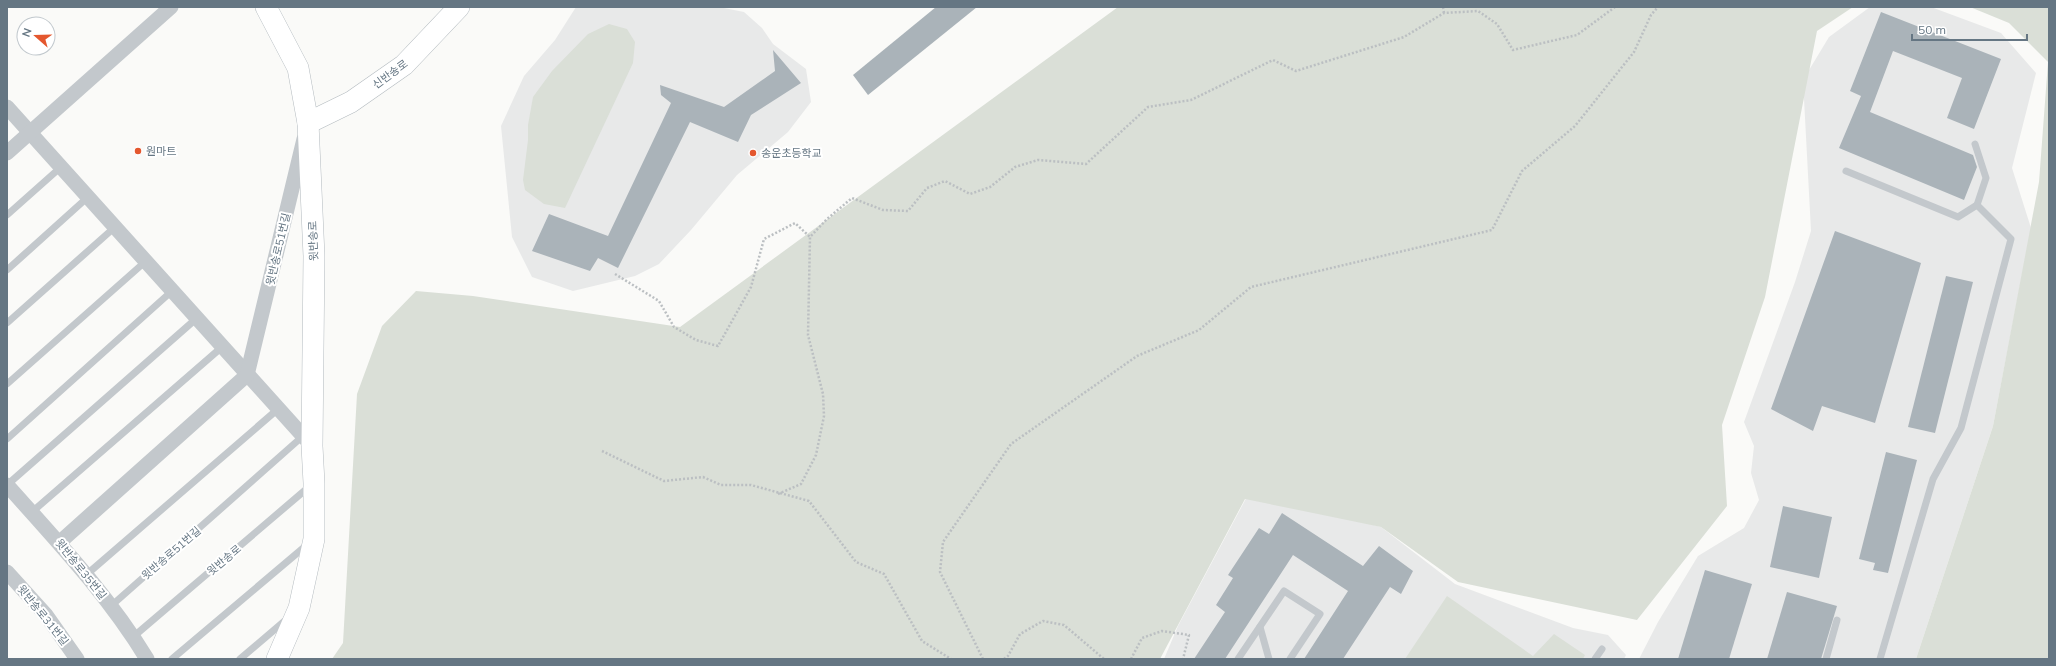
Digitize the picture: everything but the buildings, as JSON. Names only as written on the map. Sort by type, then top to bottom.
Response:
[{"type":"main road","name":"윗반송로","points":[[266,7],[298,68],[308,123],[314,256],[307,441],[314,483],[314,539],[299,608],[276,659]]},
{"type":"main road","name":"신반송로","points":[[308,123],[351,102],[404,65],[459,7]]},
{"type":"street","points":[[7,153],[172,7]]},
{"type":"street","points":[[7,107],[307,441]]},
{"type":"street","name":"윗반송로51번길","points":[[247,374],[308,123]]},
{"type":"street","points":[[60,542],[247,374]]},
{"type":"street","name":"윗반송로35번길","points":[[7,485],[60,542],[111,606],[147,659]]},
{"type":"street","name":"윗반송로31번길","points":[[9,579],[46,615],[77,659]]},
{"type":"lane","points":[[1846,171],[1958,217],[1977,204],[1986,178],[1975,144]]},
{"type":"lane","points":[[7,215],[61,167]]},
{"type":"lane","points":[[7,270],[88,197]]},
{"type":"lane","points":[[1880,659],[1934,479],[1962,428],[2011,239],[1977,204]]},
{"type":"lane","points":[[7,323],[115,227]]},
{"type":"lane","points":[[7,384],[146,261]]},
{"type":"lane","points":[[7,439],[172,291]]},
{"type":"lane","points":[[7,485],[197,318]]},
{"type":"lane","points":[[32,512],[222,347]]},
{"type":"lane","points":[[86,575],[278,409]]},
{"type":"lane","name":"윗반송로51번길","points":[[111,606],[307,441]]},
{"type":"lane","name":"윗반송로","points":[[133,637],[314,483]]},
{"type":"lane","points":[[172,659],[314,539]]},
{"type":"lane","points":[[1238,659],[1284,591],[1320,614],[1290,659]]},
{"type":"lane","points":[[240,659],[299,608]]},
{"type":"lane","points":[[1826,659],[1837,620]]},
{"type":"lane","points":[[1260,627],[1269,659]]},
{"type":"lane","points":[[1596,659],[1602,649]]},
{"type":"path","points":[[1443,7],[1444,13]]},
{"type":"path","points":[[778,494],[801,484],[816,455],[824,416],[823,394],[808,335],[810,237],[827,219],[852,198],[883,210],[908,211],[927,188],[945,181],[970,194],[990,187],[1016,167],[1038,160],[1086,164],[1148,107],[1191,100],[1273,60],[1296,70],[1404,37],[1444,13],[1478,11],[1497,24],[1513,50],[1577,34],[1615,7]]},
{"type":"path","points":[[983,659],[940,572],[943,542],[1012,444],[1137,356],[1199,330],[1251,287],[1492,230],[1522,171],[1575,126],[1634,52],[1651,15],[1658,7]]},
{"type":"path","points":[[616,274],[659,301],[674,327],[696,340],[718,346],[751,287],[764,239],[795,223],[810,237]]},
{"type":"path","points":[[602,450],[664,481],[703,477],[721,484],[751,485],[778,494],[809,501],[856,562],[884,574],[922,641],[951,659]]},
{"type":"path","points":[[1004,659],[1008,656],[1020,634],[1043,621],[1064,625],[1104,659]]},
{"type":"path","points":[[1131,659],[1142,638],[1162,631],[1189,635],[1183,659]]},
{"type":"shaded area","points":[[576,7],[719,7],[744,12],[762,28],[773,44],[806,69],[811,102],[788,132],[737,175],[691,230],[659,264],[635,276],[573,291],[532,277],[512,237],[501,126],[524,76],[555,40]]},
{"type":"shaded area","points":[[1118,7],[1853,7],[1817,31],[1765,297],[1722,425],[1727,506],[1637,620],[1458,582],[1381,527],[1245,499],[1160,659],[332,659],[343,643],[357,394],[382,326],[416,291],[473,296],[680,327]]},
{"type":"shaded area","points":[[1870,7],[1931,7],[2001,33],[2036,73],[2012,168],[2031,228],[1993,426],[1916,659],[1639,659],[1658,622],[1698,556],[1744,528],[1759,500],[1751,473],[1754,446],[1744,422],[1795,282],[1811,231],[1803,80],[1829,37]]},
{"type":"shaded area","points":[[1970,7],[2049,7],[2049,659],[1916,659],[1993,426],[2039,182],[2048,62],[2009,23]]},
{"type":"shaded area","points":[[609,24],[627,29],[635,42],[633,63],[565,208],[544,204],[525,190],[523,180],[528,140],[528,125],[533,97],[552,71],[588,34]]},
{"type":"shaded area","points":[[1250,491],[1381,527],[1455,584],[1573,628],[1608,635],[1626,655],[1624,659],[1164,659],[1178,626]]},
{"type":"shaded area","points":[[1447,596],[1533,656],[1554,634],[1585,655],[1583,659],[1405,659]]},
{"type":"place","name":"원마트","points":[[138,151]]},
{"type":"place","name":"송운초등학교","points":[[753,153]]}]
